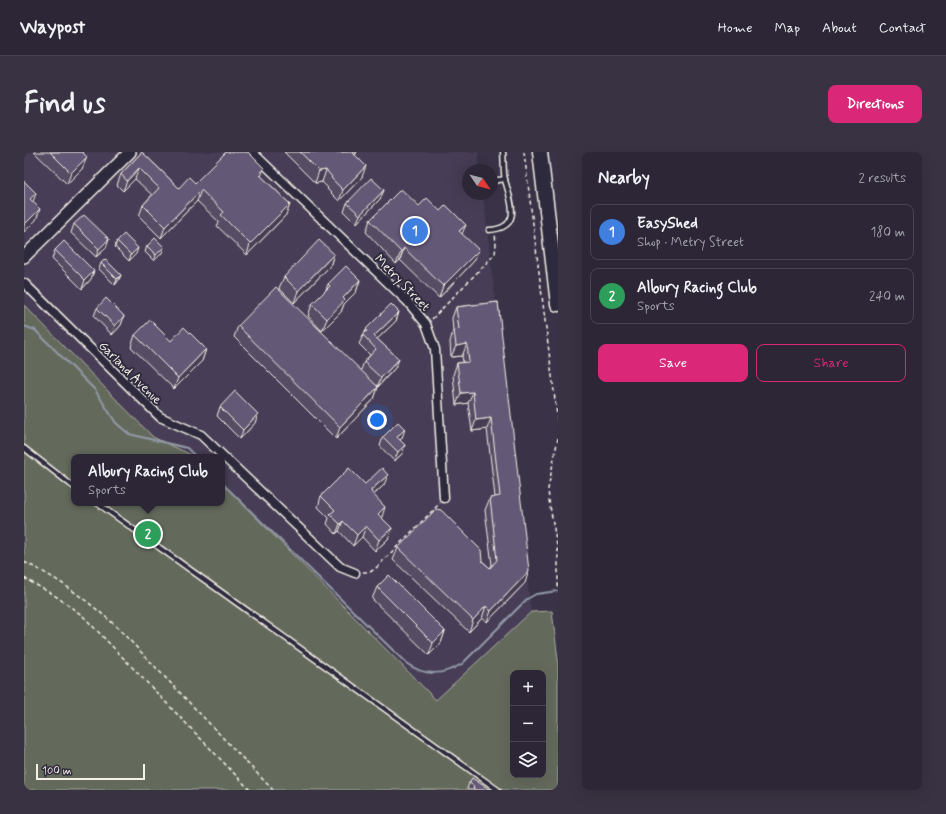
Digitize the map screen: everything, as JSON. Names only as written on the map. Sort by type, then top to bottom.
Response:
[{"type":"highway","points":[[540,152],[558,304]]},
{"type":"street","points":[[24,257],[130,152]]},
{"type":"street","name":"Metry Street","points":[[252,152],[408,301],[426,324],[436,349],[444,498]]},
{"type":"street","name":"Garland Avenue","points":[[24,283],[160,417],[201,435],[221,454]]},
{"type":"street","name":"Garland Avenue","points":[[225,458],[340,567],[355,573]]},
{"type":"lane","points":[[489,230],[499,230],[506,225],[512,216],[513,208],[505,179],[503,152]]},
{"type":"lane","points":[[498,180],[505,179]]},
{"type":"lane","points":[[24,448],[71,485]]},
{"type":"lane","points":[[101,506],[498,790]]},
{"type":"path","points":[[524,152],[558,424]]},
{"type":"path","points":[[436,315],[495,254],[496,244],[494,230]]},
{"type":"path","points":[[558,438],[548,489],[558,552],[558,589]]},
{"type":"path","points":[[355,573],[370,572],[375,569],[444,498]]},
{"type":"path","points":[[24,562],[65,585],[92,605],[117,627],[273,790]]},
{"type":"path","points":[[24,578],[57,597],[83,616],[250,790]]},
{"type":"shaded area","points":[[24,152],[478,152],[479,164],[462,164],[462,200],[484,200],[531,612],[436,700],[225,486],[225,454],[190,454],[153,437],[24,305]]},
{"type":"green space","points":[[24,305],[153,437],[190,454],[71,454],[71,506],[225,506],[225,486],[436,700],[531,612],[552,611],[558,660],[558,790],[24,790]]},
{"type":"building","points":[[50,152],[82,152],[87,157],[71,173]]},
{"type":"building","points":[[142,152],[179,188],[189,177],[195,183],[226,152],[248,152],[264,168],[259,174],[290,204],[250,244],[221,215],[224,212],[201,190],[165,227],[143,205],[159,188],[139,168],[127,181],[121,174]]},
{"type":"building","points":[[300,152],[352,152],[366,166],[343,190],[331,178],[332,177],[326,170],[319,171]]},
{"type":"building","points":[[371,178],[384,190],[360,215],[347,203]]},
{"type":"building","points":[[24,181],[36,193],[30,199],[40,209],[24,225]]},
{"type":"building","points":[[401,189],[419,206],[427,198],[440,211],[446,205],[466,225],[459,231],[479,250],[443,286],[404,248],[401,252],[370,220]]},
{"type":"building","points":[[84,215],[109,239],[99,249],[74,224]]},
{"type":"building","points":[[124,234],[138,248],[131,255],[117,241]]},
{"type":"building","points":[[155,238],[164,247],[156,255],[147,246]]},
{"type":"building","points":[[319,240],[334,254],[298,291],[284,277]]},
{"type":"building","points":[[64,241],[94,271],[85,280],[55,250]]},
{"type":"building","points":[[105,259],[121,275],[117,279],[101,263]]},
{"type":"building","points":[[346,266],[360,280],[343,298],[345,300],[327,319],[312,304],[330,286],[328,284]]},
{"type":"building","points":[[276,287],[378,387],[340,427],[238,326]]},
{"type":"building","points":[[106,298],[124,316],[115,326],[97,308]]},
{"type":"building","points":[[498,302],[529,571],[491,611],[486,606],[473,620],[398,548],[436,509],[441,510],[481,550],[482,561],[490,568],[497,560],[490,498],[500,496],[491,418],[476,420],[473,392],[461,393],[457,363],[469,362],[467,344],[456,346],[454,330],[459,329],[456,307]]},
{"type":"building","points":[[391,304],[399,312],[374,336],[399,359],[381,378],[364,362],[376,349],[363,335],[367,331],[366,329]]},
{"type":"building","points":[[150,320],[171,341],[184,327],[206,349],[178,378],[135,335]]},
{"type":"building","points":[[235,391],[258,414],[243,430],[220,407]]},
{"type":"building","points":[[398,422],[405,429],[397,437],[405,445],[398,452],[383,437]]},
{"type":"building","points":[[349,468],[365,484],[382,468],[388,475],[371,490],[371,492],[385,507],[378,514],[392,528],[379,540],[366,526],[357,535],[343,521],[340,524],[330,514],[335,510],[321,496]]},
{"type":"building","points":[[389,575],[445,631],[433,643],[377,587]]},
{"type":"building","points":[[472,778],[490,790],[475,790],[473,788],[474,786],[469,783]]},
{"type":"waterway","points":[[24,326],[35,330],[95,390],[116,423],[129,434],[187,448],[193,454]]},
{"type":"waterway","points":[[225,486],[406,663],[420,671],[434,673],[441,672],[455,668],[462,664],[527,599],[536,594],[558,591]]},
{"type":"place","name":"EasyShed","points":[[415,231]]},
{"type":"place","name":"Albury Racing Club","points":[[148,534]]}]
